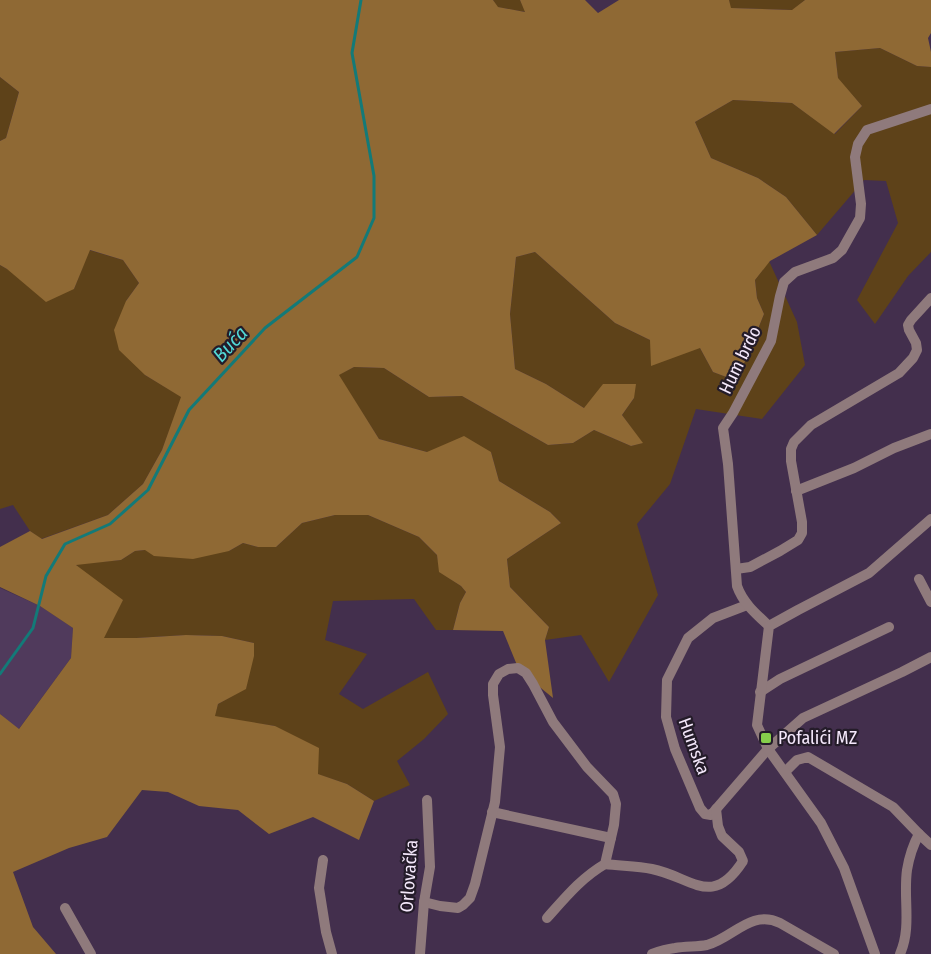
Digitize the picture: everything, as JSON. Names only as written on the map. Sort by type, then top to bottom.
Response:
[{"type":"street","name":"Hum brdo","points":[[769,626],[747,605],[737,586],[728,464],[723,428],[771,341],[784,282],[795,272],[833,258],[842,250],[860,218],[861,204],[855,157],[858,144],[867,130],[931,109]]},
{"type":"street","points":[[736,569],[750,567],[798,540],[802,533],[802,522],[790,461],[794,442],[810,425],[899,373],[917,351],[908,325],[931,298]]},
{"type":"street","points":[[796,490],[854,468],[894,448],[931,434]]},
{"type":"street","points":[[875,954],[844,868],[821,823],[768,749],[757,725],[760,692],[769,626],[870,573],[931,519]]},
{"type":"street","points":[[919,579],[931,602]]},
{"type":"street","name":"Humska","points":[[716,809],[711,815],[705,814],[700,808],[675,749],[666,717],[667,680],[688,638],[713,618],[747,605]]},
{"type":"street","points":[[760,692],[780,679],[889,627]]},
{"type":"street","points":[[548,918],[575,887],[591,872],[604,864],[652,869],[709,888],[726,880],[743,861],[739,852],[722,836],[716,809],[768,749],[803,718],[931,657]]},
{"type":"street","points":[[424,902],[458,908],[470,898],[495,802],[500,747],[493,684],[499,674],[508,669],[518,668],[526,673],[553,723],[587,768],[613,794],[616,804],[612,838],[604,864]]},
{"type":"street","points":[[785,771],[797,760],[808,757],[893,807],[931,845]]},
{"type":"street","name":"Orlovačka","points":[[420,954],[424,902],[430,867],[427,800]]},
{"type":"street","points":[[492,812],[612,838]]},
{"type":"street","points":[[900,954],[907,931],[907,871],[919,834]]},
{"type":"street","points":[[323,860],[319,888],[332,954]]},
{"type":"street","points":[[65,908],[91,954]]},
{"type":"street","points":[[652,954],[676,947],[705,946],[717,942],[747,924],[764,918],[780,922],[834,954]]},
{"type":"shaded area","points":[[0,0],[493,0],[498,7],[525,12],[520,0],[585,0],[598,13],[619,0],[729,0],[731,8],[792,10],[805,0],[931,0],[931,33],[928,38],[931,67],[917,66],[880,48],[835,52],[838,78],[862,106],[834,134],[792,103],[733,100],[695,122],[711,158],[758,178],[786,197],[817,235],[770,261],[755,280],[757,298],[764,314],[737,381],[713,372],[700,348],[651,366],[650,340],[615,323],[535,252],[516,257],[510,314],[515,369],[546,384],[584,408],[603,384],[636,384],[634,398],[622,415],[643,443],[631,446],[594,430],[573,443],[548,445],[462,396],[429,397],[384,368],[354,367],[339,375],[379,439],[427,452],[464,436],[491,452],[499,481],[550,512],[561,523],[507,559],[510,587],[549,627],[545,640],[553,698],[519,670],[503,631],[453,630],[460,603],[466,592],[461,586],[439,572],[437,555],[419,537],[368,515],[335,515],[302,523],[276,547],[258,547],[243,543],[229,551],[193,559],[154,556],[145,550],[135,551],[121,560],[76,565],[123,600],[104,638],[222,636],[254,643],[254,656],[246,689],[218,704],[215,716],[275,726],[319,748],[318,774],[347,784],[374,801],[359,840],[313,817],[269,834],[238,810],[199,806],[168,792],[142,790],[107,837],[69,848],[13,872],[33,927],[56,954],[0,954],[0,714],[19,729],[71,658],[73,628],[40,606],[0,587],[0,547],[30,531],[42,539],[108,515],[143,484],[162,450],[181,397],[145,375],[119,350],[114,330],[126,301],[139,283],[123,260],[90,250],[74,289],[46,302],[0,265],[0,141],[6,138],[19,92],[0,77]]},
{"type":"shaded area","points":[[493,0],[520,0],[526,12],[497,7]]},
{"type":"shaded area","points":[[729,0],[805,0],[793,10],[730,8]]},
{"type":"shaded area","points":[[880,48],[917,66],[931,67],[931,252],[908,276],[875,324],[857,300],[898,223],[886,181],[864,180],[817,235],[786,197],[758,178],[711,158],[695,122],[733,100],[792,103],[835,134],[862,106],[838,79],[835,52]]},
{"type":"shaded area","points":[[0,77],[19,92],[6,138],[0,141]]},
{"type":"shaded area","points":[[89,250],[123,260],[139,283],[126,301],[145,375],[182,397],[162,450],[143,484],[108,515],[41,539],[30,531],[13,505],[0,509],[0,265],[74,289]]},
{"type":"shaded area","points":[[535,252],[615,323],[650,340],[700,348],[713,372],[737,381],[764,314],[757,298],[755,280],[769,261],[797,322],[805,365],[762,419],[696,409],[670,484],[637,524],[658,595],[609,682],[581,635],[545,640],[549,627],[510,587],[507,559],[561,523],[550,512],[499,481],[491,452],[427,452],[379,439],[338,375],[354,367],[384,368],[429,397],[462,396],[548,445],[573,443],[594,430],[631,446],[642,443],[622,415],[634,398],[584,408],[546,384],[515,369],[510,314],[516,257]]},
{"type":"shaded area","points":[[335,515],[368,515],[419,537],[437,555],[440,572],[466,592],[460,603],[453,630],[436,630],[414,599],[333,601],[325,640],[367,654],[339,694],[363,709],[428,672],[448,714],[424,739],[397,761],[410,785],[374,801],[347,784],[317,774],[275,726],[214,717],[218,704],[246,688],[254,643],[222,636],[103,638],[76,564],[121,560],[135,551],[145,550],[229,551],[243,543],[258,547],[276,547],[302,523]]},
{"type":"shaded area","points":[[0,588],[40,606],[73,628],[71,658],[18,730],[0,714]]},
{"type":"waterway","name":"Buća","points":[[0,674],[33,628],[46,576],[65,544],[110,524],[148,490],[189,410],[265,328],[357,257],[374,218],[374,176],[352,53],[361,0]]},
{"type":"place","name":"Pofalići MZ","points":[[766,738]]}]
